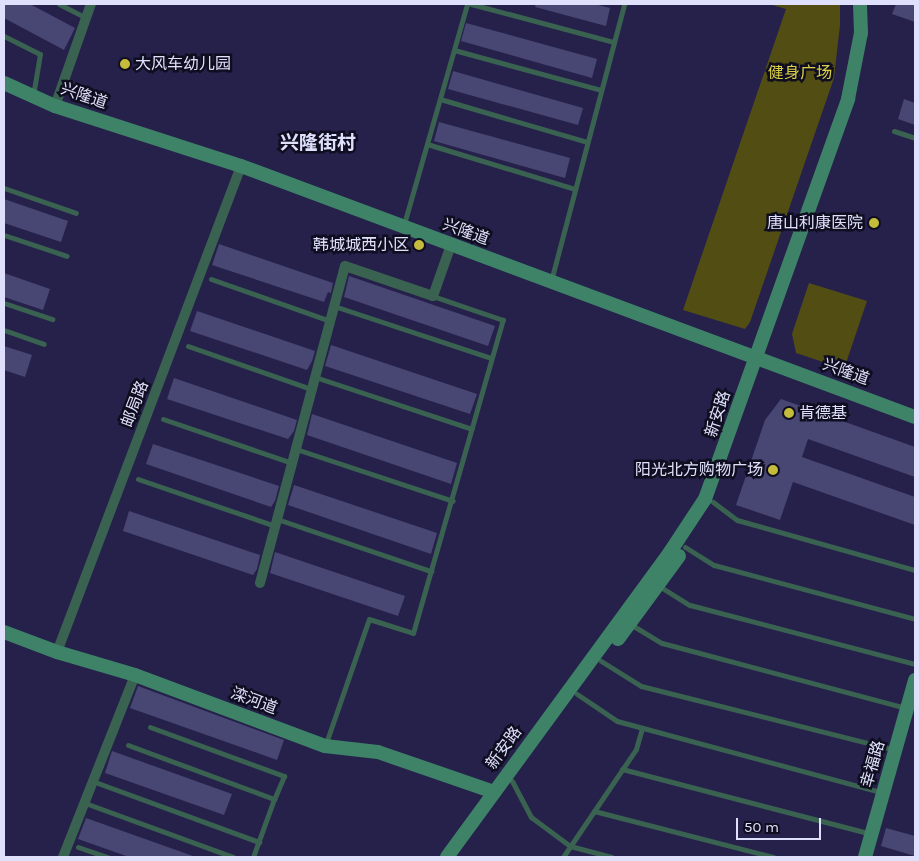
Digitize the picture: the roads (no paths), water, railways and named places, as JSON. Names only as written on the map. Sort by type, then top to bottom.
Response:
[{"type":"main road","name":"新安路","points":[[447,857],[670,552],[704,499],[716,476],[848,99],[861,33],[860,4]]},
{"type":"main road","name":"新安路","points":[[457,857],[576,694],[658,586],[685,547],[721,486],[758,359],[854,104],[867,49],[868,4]]},
{"type":"main road","name":"兴隆道","points":[[4,83],[56,106],[241,166],[915,417]]},
{"type":"main road","name":"滦河道","points":[[4,632],[57,652],[135,675],[325,746],[378,752],[494,792]]},
{"type":"main road","name":"幸福路","points":[[865,857],[915,680]]},
{"type":"street","points":[[56,106],[91,4]]},
{"type":"street","name":"邮局路","points":[[57,652],[241,166]]},
{"type":"street","points":[[260,583],[345,266],[433,296],[451,245]]},
{"type":"street","points":[[63,857],[95,782],[135,675]]},
{"type":"lane","points":[[59,4],[86,18]]},
{"type":"lane","points":[[403,227],[469,4],[614,42]]},
{"type":"lane","points":[[550,282],[624,4]]},
{"type":"lane","points":[[4,36],[40,54],[33,96]]},
{"type":"lane","points":[[454,50],[601,90]]},
{"type":"lane","points":[[440,99],[587,142]]},
{"type":"lane","points":[[894,131],[915,138]]},
{"type":"lane","points":[[427,144],[575,189]]},
{"type":"lane","points":[[4,188],[76,212]]},
{"type":"lane","points":[[4,235],[67,256]]},
{"type":"lane","points":[[210,280],[330,321]]},
{"type":"lane","points":[[325,746],[369,619],[413,633],[453,501],[503,320],[433,296]]},
{"type":"lane","points":[[4,303],[52,319]]},
{"type":"lane","points":[[334,306],[491,358]]},
{"type":"lane","points":[[4,330],[44,344]]},
{"type":"lane","points":[[188,346],[311,388]]},
{"type":"lane","points":[[314,377],[472,429]]},
{"type":"lane","points":[[163,419],[292,463]]},
{"type":"lane","points":[[295,449],[453,501]]},
{"type":"lane","points":[[138,479],[431,571]]},
{"type":"lane","points":[[713,502],[737,520],[915,570]]},
{"type":"lane","points":[[685,547],[714,565],[915,619]]},
{"type":"lane","points":[[658,586],[690,605],[915,664]]},
{"type":"lane","points":[[630,624],[662,643],[907,708]]},
{"type":"lane","points":[[601,661],[641,686],[896,750]]},
{"type":"lane","points":[[576,694],[617,721],[884,793]]},
{"type":"lane","points":[[150,727],[284,776],[253,857]]},
{"type":"lane","points":[[562,857],[636,749],[642,728]]},
{"type":"lane","points":[[128,745],[274,799]]},
{"type":"lane","points":[[622,769],[872,835]]},
{"type":"lane","points":[[512,781],[531,817],[570,846],[612,857]]},
{"type":"lane","points":[[95,782],[259,842]]},
{"type":"lane","points":[[85,803],[233,857]]},
{"type":"lane","points":[[594,811],[773,857]]},
{"type":"lane","points":[[78,847],[107,857]]},
{"type":"place","name":"大风车幼儿园","points":[[125,64]]},
{"type":"place","name":"唐山利康医院","points":[[874,223]]},
{"type":"place","name":"韩城城西小区","points":[[419,245]]},
{"type":"place","name":"肯德基","points":[[789,413]]},
{"type":"place","name":"阳光北方购物广场","points":[[773,470]]},
{"type":"district","name":"兴隆街村","points":[[318,144]]},
{"type":"park label","name":"健身广场","points":[[800,73]]}]
